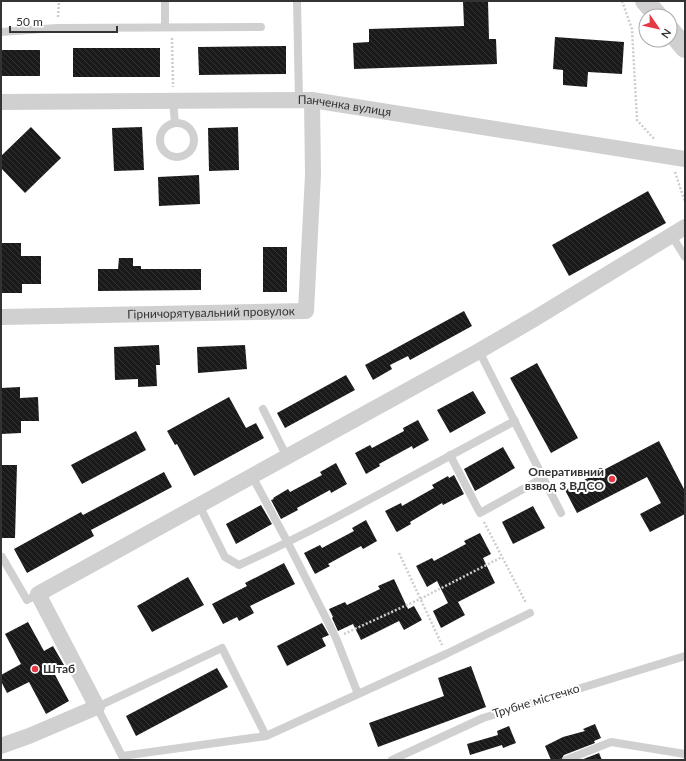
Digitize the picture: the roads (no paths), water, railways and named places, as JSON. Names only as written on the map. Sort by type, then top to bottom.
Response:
[{"type":"street","points":[[678,40],[685,48]]},
{"type":"street","name":"Панченка вулиця","points":[[1,102],[305,100],[678,158]]},
{"type":"street","name":"Гірничорятувальний провулок","points":[[1,317],[306,311],[313,175],[305,100]]},
{"type":"street","points":[[1,746],[29,736],[97,707],[38,594],[479,351],[678,232]]},
{"type":"lane","points":[[165,1],[168,27]]},
{"type":"lane","points":[[297,1],[305,100]]},
{"type":"lane","points":[[1,32],[57,28],[261,27]]},
{"type":"lane","points":[[173,101],[175,123]]},
{"type":"lane","points":[[175,123],[187,126],[194,136],[192,148],[184,156],[172,157],[162,150],[159,139],[164,128],[175,123]]},
{"type":"lane","points":[[678,232],[685,257]]},
{"type":"lane","points":[[479,351],[561,513]]},
{"type":"lane","points":[[264,409],[287,457]]},
{"type":"lane","points":[[199,505],[226,557],[240,565],[288,543],[515,421]]},
{"type":"lane","points":[[450,455],[480,513],[544,478]]},
{"type":"lane","points":[[252,476],[336,638],[358,694]]},
{"type":"lane","points":[[2,557],[27,600],[38,594]]},
{"type":"lane","points":[[266,736],[222,648],[97,707],[122,756],[266,736],[446,654],[530,613]]},
{"type":"lane","name":"Трубне містечко","points":[[392,760],[483,718],[685,656]]},
{"type":"lane","points":[[566,760],[611,742],[685,754]]},
{"type":"place","name":"Оперативний взвод 3 ВДСО","points":[[612,479]]},
{"type":"place","name":"Штаб","points":[[35,669]]}]
